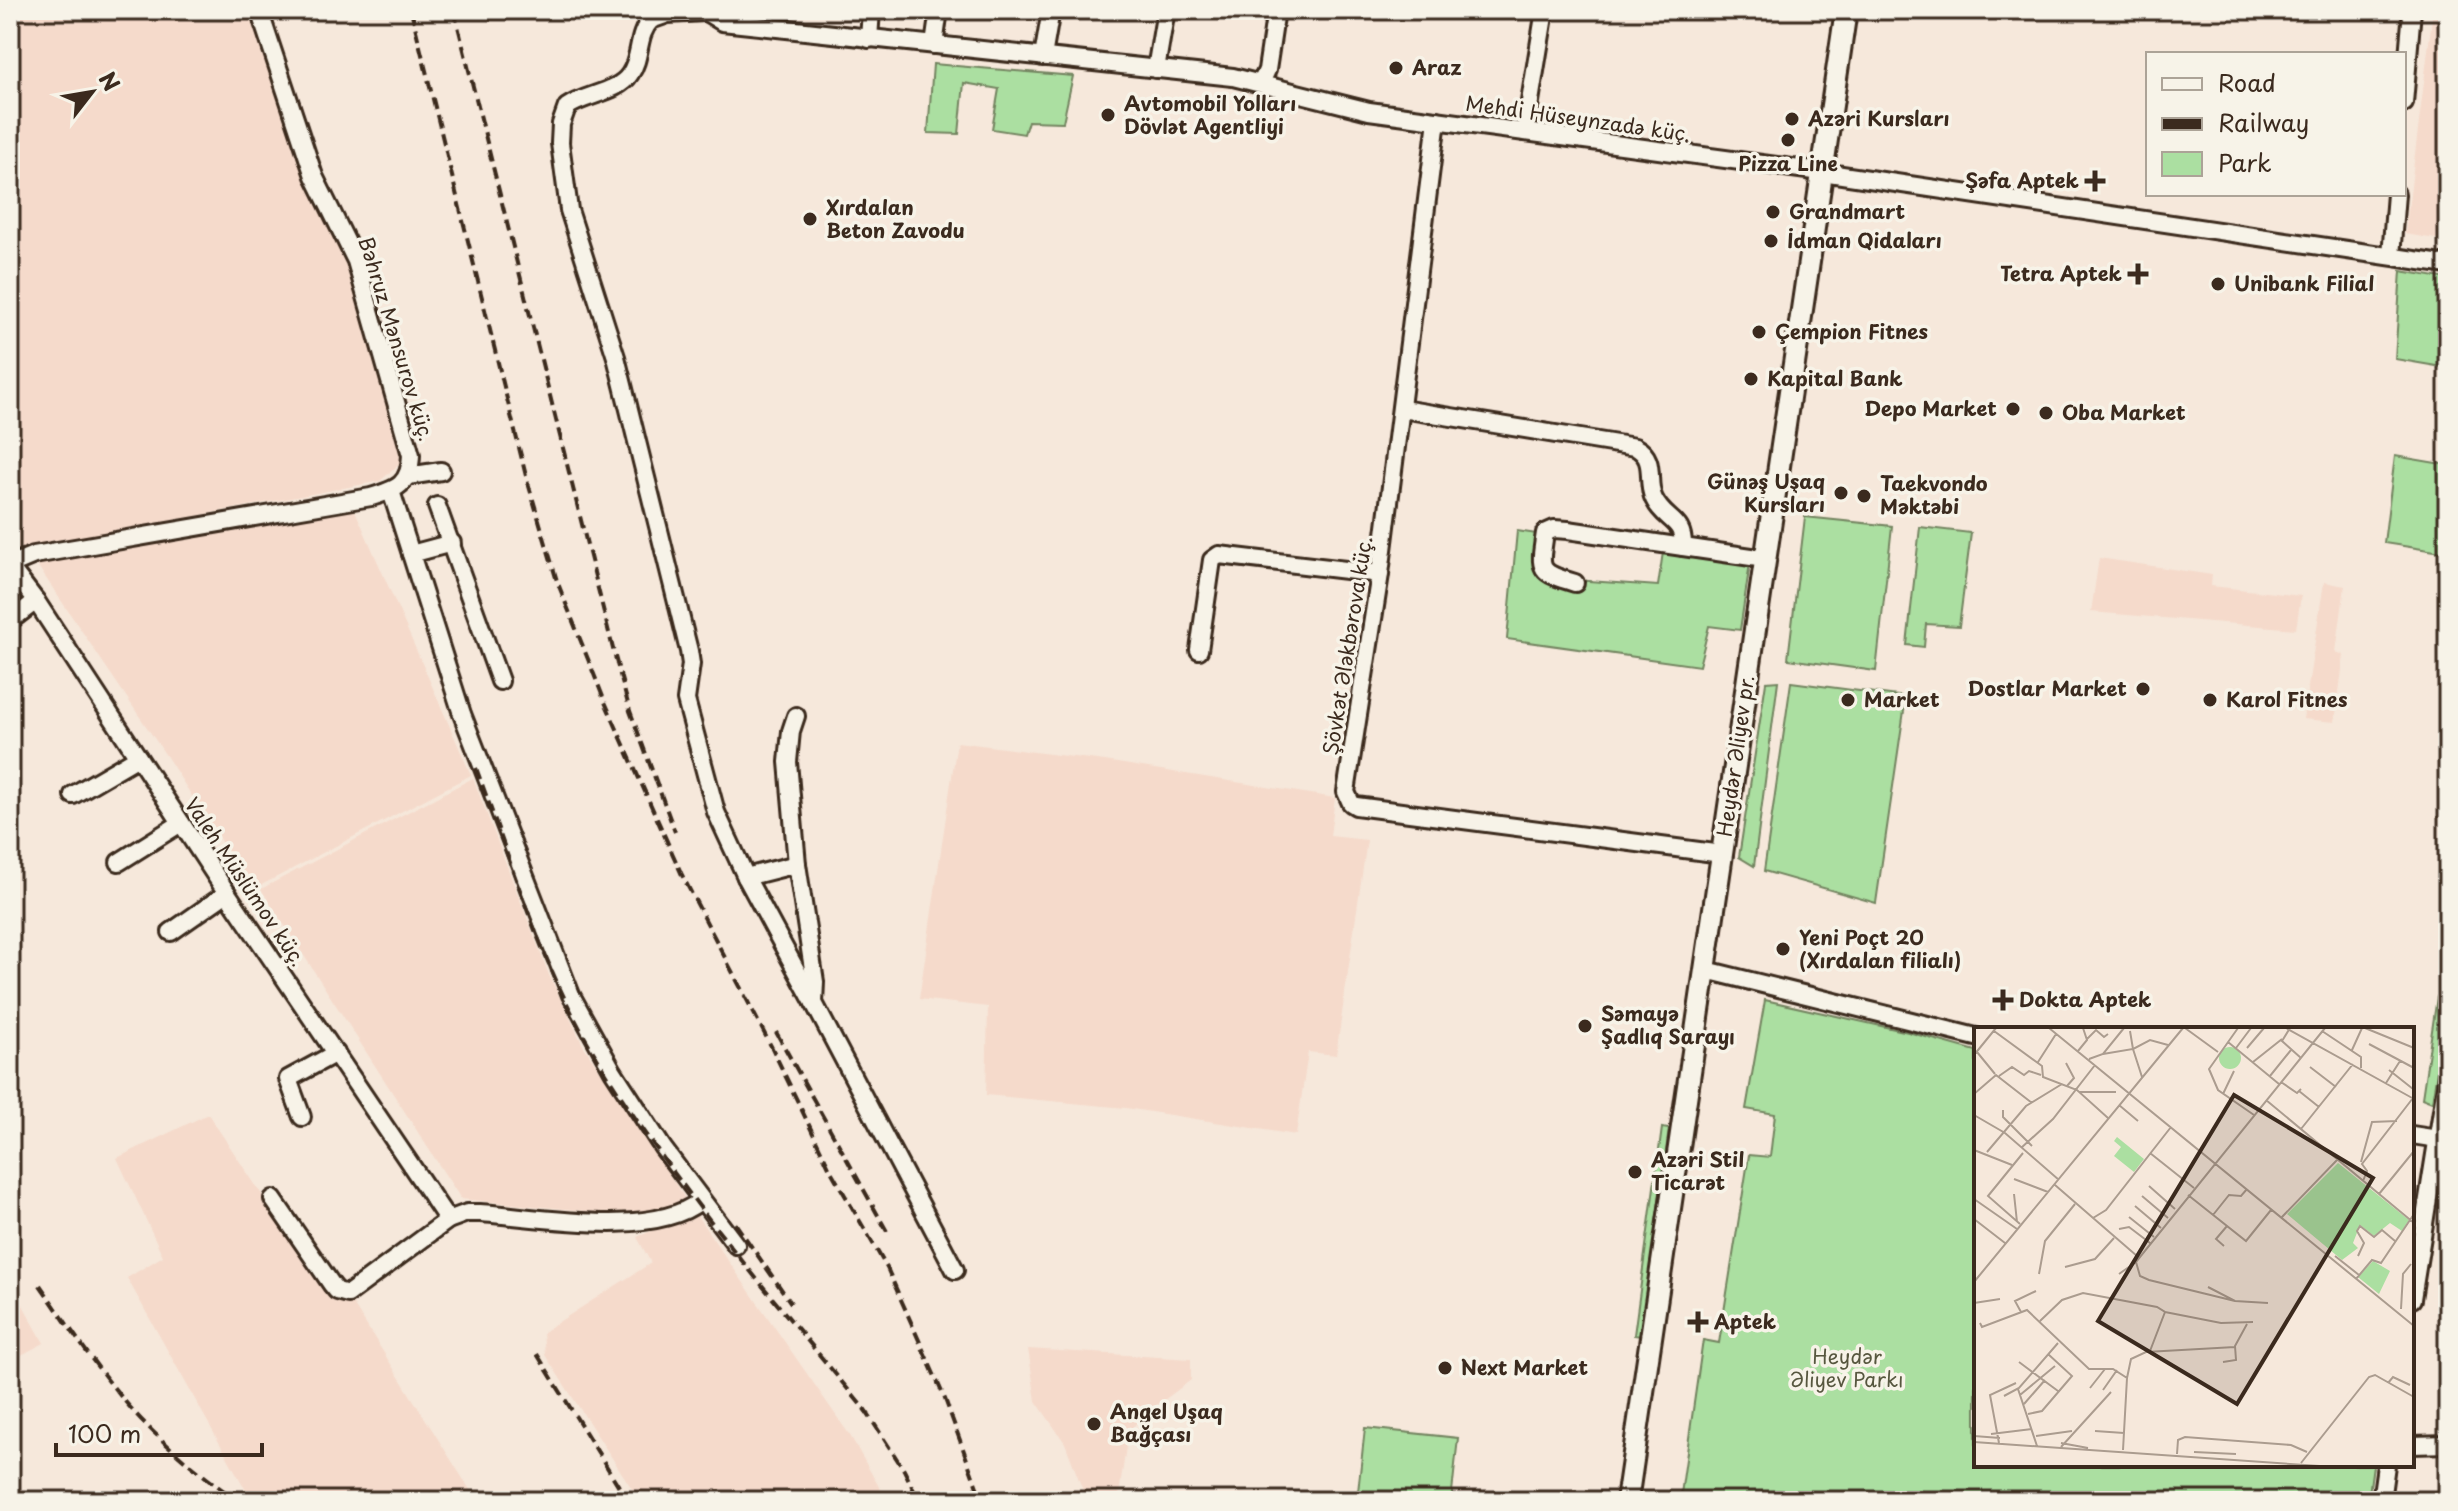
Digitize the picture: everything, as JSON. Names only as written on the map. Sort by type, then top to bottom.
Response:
[{"type":"main road","name":"Heydər Əliyev pr.","points":[[1627,1501],[1846,10]]},
{"type":"street","name":"Bəhruz Mənsurov küç.","points":[[259,10],[314,176],[356,261],[411,455],[408,476]]},
{"type":"street","points":[[869,39],[871,10]]},
{"type":"street","points":[[934,45],[939,10]]},
{"type":"street","points":[[1043,57],[1051,10]]},
{"type":"street","points":[[1156,69],[1166,10]]},
{"type":"street","points":[[1261,83],[1267,70],[1276,10]]},
{"type":"street","points":[[1525,132],[1545,10]]},
{"type":"street","points":[[2406,80],[2412,10]]},
{"type":"street","points":[[706,11],[648,15],[630,74],[620,83],[567,107],[561,124],[560,143],[572,225],[616,357],[689,651],[691,664],[686,700],[716,812],[746,877],[955,1270]]},
{"type":"street","name":"Mehdi Hüseynzadə küç.","points":[[706,11],[722,22],[1261,83],[1317,100],[1369,111],[1822,172],[2448,265]]},
{"type":"street","name":"Şövkət Ələkbərova küç.","points":[[1437,120],[1380,574],[1346,792],[1351,803],[1722,854]]},
{"type":"street","points":[[2391,256],[2396,196]]},
{"type":"street","points":[[1402,409],[1635,447],[1643,451],[1650,462],[1652,495],[1661,511],[1680,526],[1683,547]]},
{"type":"street","points":[[10,566],[34,555],[371,497],[391,491],[408,476],[441,471]]},
{"type":"street","points":[[391,491],[462,714],[571,995],[613,1071],[700,1201],[736,1245]]},
{"type":"street","points":[[437,506],[500,681]]},
{"type":"street","points":[[1575,583],[1543,571],[1540,564],[1545,533],[1554,529],[1568,530],[1765,559]]},
{"type":"street","points":[[411,554],[452,543]]},
{"type":"street","points":[[1199,650],[1212,560],[1219,555],[1380,574]]},
{"type":"street","name":"Valeh Müslümov küç.","points":[[10,566],[448,1220]]},
{"type":"street","points":[[10,621],[36,601]]},
{"type":"street","points":[[796,716],[788,762],[797,864],[815,982],[814,1003]]},
{"type":"street","points":[[73,795],[138,757]]},
{"type":"street","points":[[119,862],[181,823]]},
{"type":"street","points":[[746,877],[797,864]]},
{"type":"street","points":[[171,932],[227,893]]},
{"type":"street","points":[[1706,970],[1974,1037]]},
{"type":"street","points":[[302,1117],[288,1079],[336,1053]]},
{"type":"street","points":[[2414,1287],[2448,1073]]},
{"type":"street","points":[[2414,1135],[2438,1139]]},
{"type":"street","points":[[273,1199],[332,1285],[342,1293],[353,1291],[448,1220],[467,1213],[614,1223],[652,1222],[700,1201]]},
{"type":"street","points":[[2414,1445],[2448,1444]]},
{"type":"street","points":[[2381,1501],[2386,1467]]},
{"type":"shaded area","points":[[10,10],[247,10],[314,199],[347,257],[403,461],[380,481],[17,550],[10,543]]},
{"type":"shaded area","points":[[2433,10],[2448,10],[2448,241],[2405,234]]},
{"type":"shaded area","points":[[354,508],[471,775],[252,890],[167,757],[37,565]]},
{"type":"shaded area","points":[[2099,558],[2212,575],[2211,586],[2301,596],[2296,629],[2091,612]]},
{"type":"shaded area","points":[[2324,582],[2345,586],[2336,652],[2344,655],[2335,722],[2303,719]]},
{"type":"shaded area","points":[[957,742],[1105,761],[1335,798],[1330,836],[1367,840],[1336,1055],[1308,1052],[1296,1135],[1126,1108],[986,1095],[988,1007],[919,999]]},
{"type":"shaded area","points":[[473,778],[549,975],[583,1045],[687,1201],[649,1217],[461,1199],[261,889]]},
{"type":"shaded area","points":[[208,1114],[331,1298],[353,1304],[477,1501],[252,1501],[127,1278],[163,1256],[117,1158]]},
{"type":"shaded area","points":[[695,1213],[851,1437],[887,1501],[640,1501],[545,1355],[543,1332],[651,1263],[637,1237]]},
{"type":"shaded area","points":[[10,1282],[44,1343],[10,1361]]},
{"type":"shaded area","name":"Angel Uşaq Bağçası","points":[[1028,1349],[1191,1359],[1191,1380],[1140,1418],[1131,1430],[1118,1501],[1087,1501],[1065,1443],[1036,1401]]},
{"type":"green space","points":[[933,64],[1073,76],[1063,122],[1028,121],[1024,134],[992,129],[999,89],[964,83],[959,134],[928,133]]},
{"type":"green space","points":[[2401,271],[2448,279],[2448,368],[2395,359]]},
{"type":"green space","points":[[2395,456],[2448,465],[2448,553],[2384,543]]},
{"type":"green space","points":[[1805,517],[1892,526],[1876,671],[1788,659]]},
{"type":"green space","points":[[1920,527],[1971,533],[1959,626],[1926,624],[1924,647],[1907,645]]},
{"type":"green space","points":[[1517,531],[1550,536],[1547,578],[1658,586],[1663,552],[1750,563],[1740,630],[1709,626],[1699,666],[1507,639]]},
{"type":"green space","points":[[1778,681],[1754,866],[1739,857],[1766,682]]},
{"type":"green space","points":[[1791,682],[1906,697],[1876,903],[1764,871]]},
{"type":"green space","points":[[2437,997],[2448,999],[2448,1002],[2432,1102],[2422,1098]]},
{"type":"green space","name":"Heydər Əliyev Parkı","points":[[1765,1000],[1908,1032],[1974,1050],[1974,1467],[2373,1467],[2368,1501],[1680,1501],[1703,1340],[1719,1343],[1749,1155],[1770,1157],[1775,1114],[1746,1109]]},
{"type":"green space","points":[[1662,1128],[1669,1129],[1641,1336],[1634,1335]]},
{"type":"green space","points":[[1365,1428],[1458,1438],[1451,1501],[1357,1501]]},
{"type":"railway","points":[[411,10],[526,476],[557,581],[605,702],[682,875],[772,1048],[831,1171],[887,1268],[945,1399],[982,1501]]},
{"type":"railway","points":[[454,10],[614,653],[630,711],[675,832]]},
{"type":"railway","points":[[476,768],[541,946],[591,1048],[621,1097],[688,1191],[869,1415]]},
{"type":"railway","points":[[776,1032],[889,1235]]},
{"type":"railway","points":[[735,1223],[791,1303]]},
{"type":"railway","points":[[40,1285],[135,1413],[177,1454],[238,1501]]},
{"type":"railway","points":[[537,1354],[628,1501]]},
{"type":"railway","points":[[864,1408],[904,1470],[919,1501]]},
{"type":"railway","points":[[1030,1495],[1033,1501]]},
{"type":"place","name":"Araz","points":[[1396,68]]},
{"type":"place","name":"Avtomobil Yolları Dövlət Agentliyi","points":[[1108,115]]},
{"type":"place","name":"Azəri Kursları","points":[[1792,119]]},
{"type":"place","name":"Pizza Line","points":[[1788,140]]},
{"type":"place","name":"Şəfa Aptek","points":[[2095,181]]},
{"type":"place","name":"Grandmart","points":[[1773,212]]},
{"type":"place","name":"Xırdalan Beton Zavodu","points":[[810,219]]},
{"type":"place","name":"İdman Qidaları","points":[[1771,241]]},
{"type":"place","name":"Tetra Aptek","points":[[2138,274]]},
{"type":"place","name":"Unibank Filial","points":[[2218,284]]},
{"type":"place","name":"Çempion Fitnes","points":[[1759,332]]},
{"type":"place","name":"Kapital Bank","points":[[1751,379]]},
{"type":"place","name":"Depo Market","points":[[2013,409]]},
{"type":"place","name":"Oba Market","points":[[2046,413]]},
{"type":"place","name":"Günəş Uşaq Kursları","points":[[1841,493]]},
{"type":"place","name":"Taekvondo Məktəbi","points":[[1864,496]]},
{"type":"place","name":"Dostlar Market","points":[[2143,689]]},
{"type":"place","name":"Market","points":[[1848,700]]},
{"type":"place","name":"Karol Fitnes","points":[[2210,700]]},
{"type":"place","name":"Yeni Poçt 20 (Xırdalan filialı)","points":[[1783,949]]},
{"type":"place","name":"Dokta Aptek","points":[[2003,1000]]},
{"type":"place","name":"Səmayə Şadlıq Sarayı","points":[[1585,1026]]},
{"type":"place","name":"Azəri Stil Ticarət","points":[[1635,1172]]},
{"type":"place","name":"Aptek","points":[[1698,1322]]},
{"type":"place","name":"Next Market","points":[[1445,1368]]},
{"type":"place","name":"Angel Uşaq Bağçası","points":[[1094,1424]]}]
